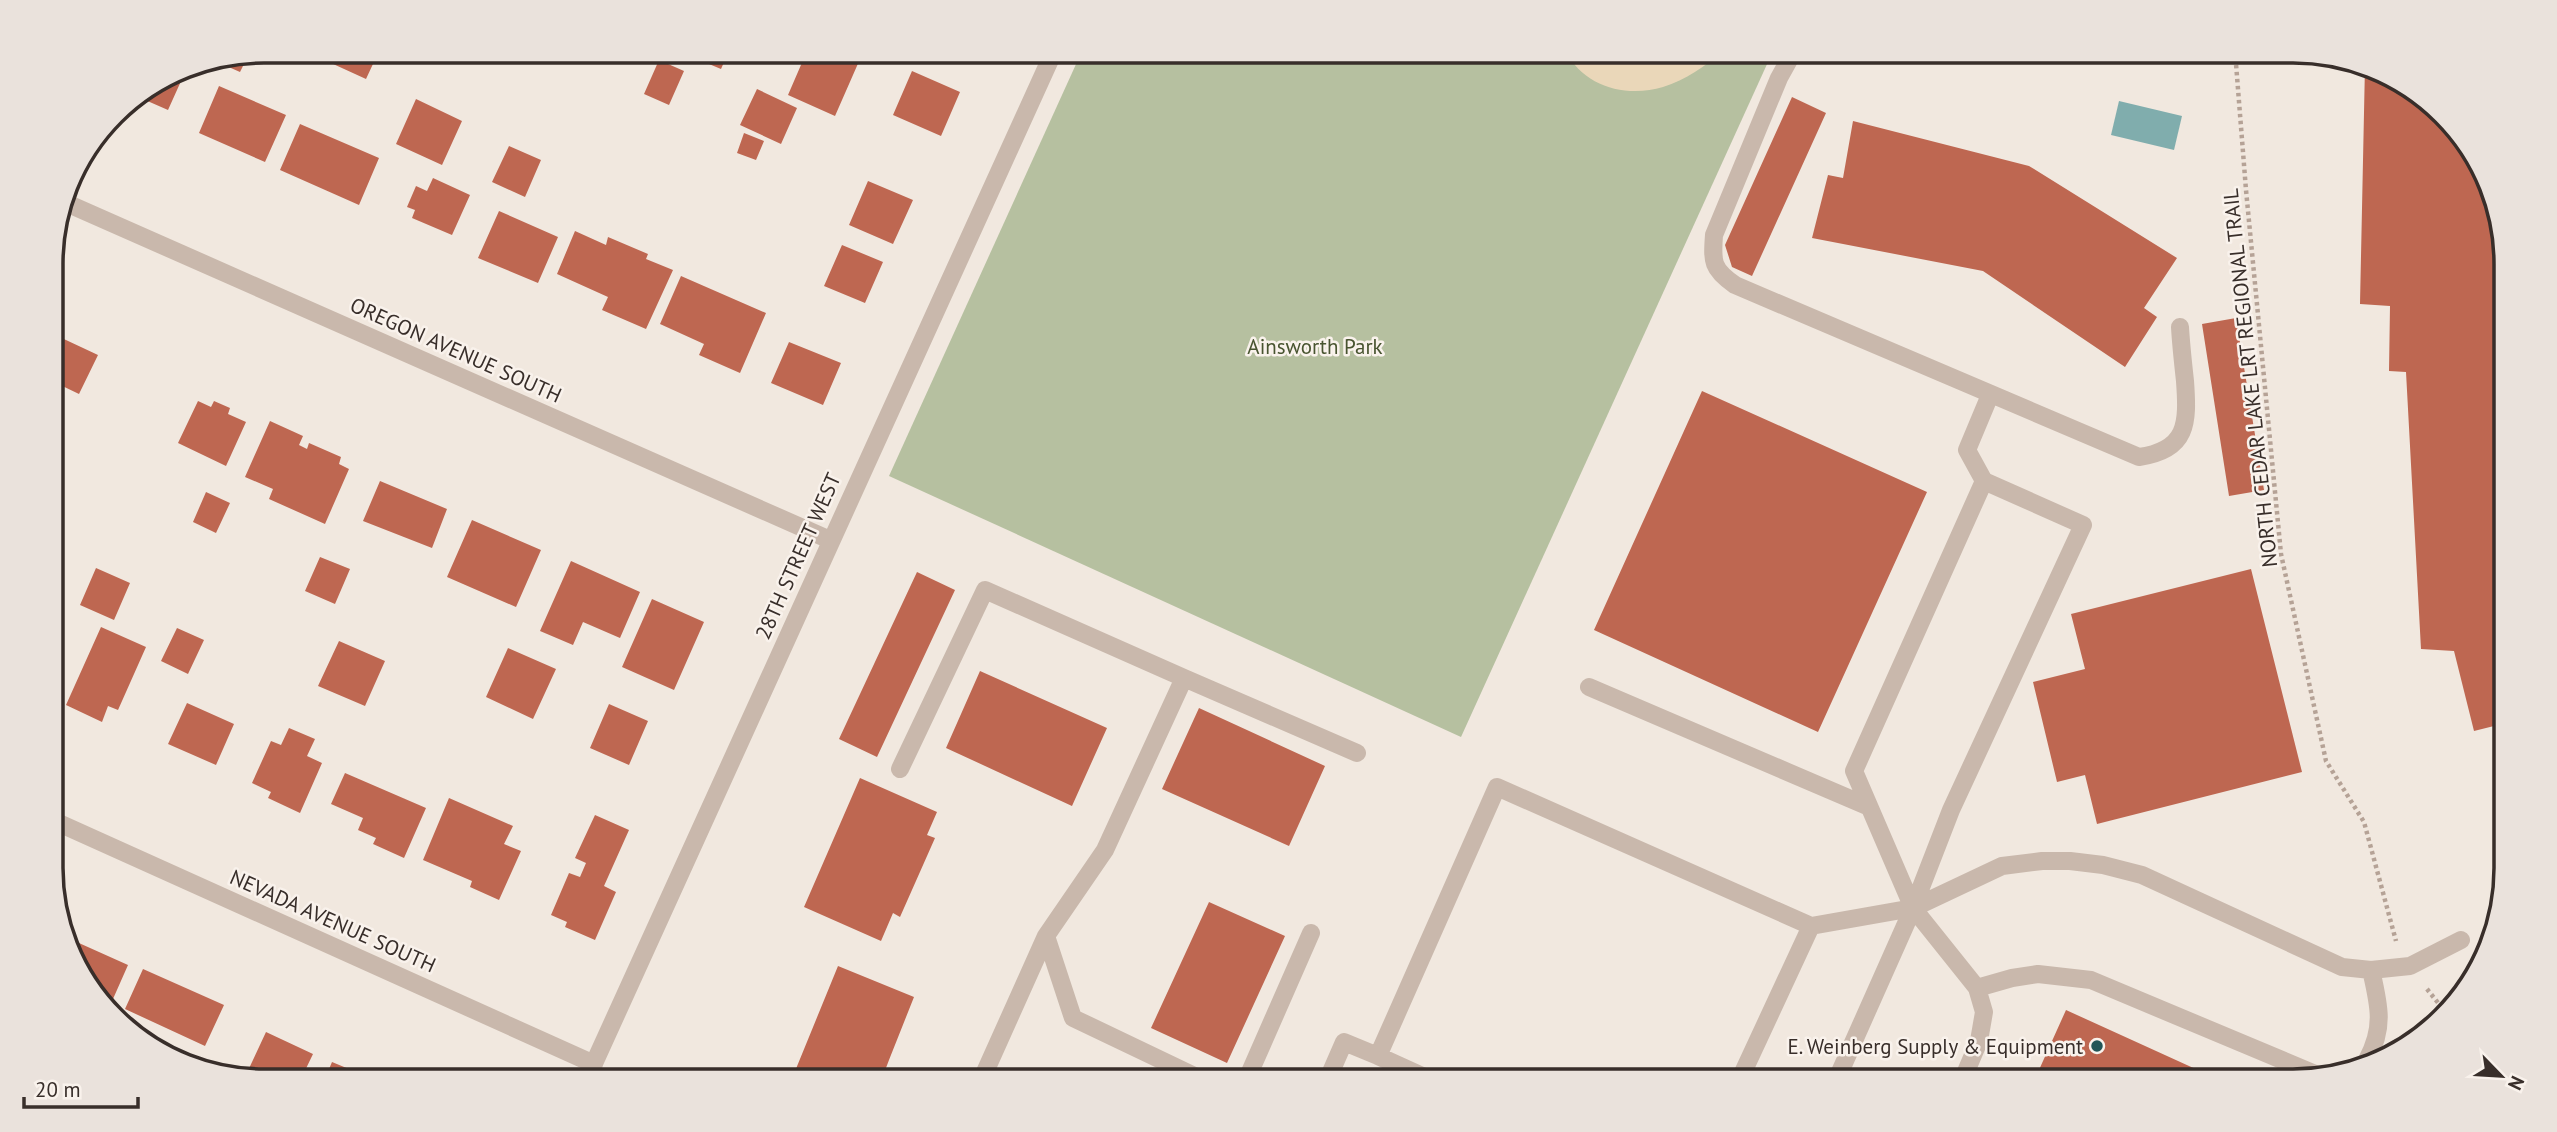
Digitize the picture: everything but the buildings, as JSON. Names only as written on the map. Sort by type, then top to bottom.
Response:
[{"type":"street","name":"28TH STREET WEST","points":[[592,1069],[1049,63]]},
{"type":"street","points":[[1788,63],[1714,235],[1712,258],[1718,274],[1735,285],[2139,457],[2157,455],[2171,447],[2183,432],[2188,414],[2179,327]]},
{"type":"street","name":"OREGON AVENUE SOUTH","points":[[72,206],[830,540]]},
{"type":"street","points":[[1841,1069],[1913,908],[1951,810],[2083,524],[1984,481],[1967,450],[1990,395]]},
{"type":"street","points":[[1967,1069],[1979,1041],[1984,1012],[1977,988],[1913,908],[1854,771],[1984,481]]},
{"type":"street","points":[[900,769],[985,590],[1357,753]]},
{"type":"street","points":[[986,1069],[1046,936],[1105,850],[1184,678]]},
{"type":"street","points":[[1589,687],[1867,806]]},
{"type":"street","points":[[1378,1056],[1497,788],[1811,926],[1913,908],[2002,866],[2061,860],[2103,865],[2142,875],[2342,967],[2371,970],[2410,966],[2461,940]]},
{"type":"street","name":"NEVADA AVENUE SOUTH","points":[[63,825],[594,1064]]},
{"type":"street","points":[[1745,1069],[1811,926]]},
{"type":"street","points":[[1251,1069],[1311,933]]},
{"type":"street","points":[[1046,936],[1073,1018],[1180,1069]]},
{"type":"street","points":[[2370,1053],[2378,1034],[2380,1009],[2371,970]]},
{"type":"street","points":[[1977,988],[2038,974],[2091,979],[2303,1069]]},
{"type":"street","points":[[1332,1069],[1344,1042],[1407,1069]]},
{"type":"path","name":"NORTH CEDAR LAKE LRT REGIONAL TRAIL","points":[[2236,63],[2281,554],[2326,761],[2364,822],[2393,936]]},
{"type":"path","points":[[2425,985],[2440,1004]]},
{"type":"green space","name":"Ainsworth Park","points":[[1077,63],[1768,63],[1461,737],[889,476]]},
{"type":"sand","points":[[1574,63],[1707,63],[1680,81],[1649,90],[1607,87],[1583,73]]},
{"type":"water","points":[[2119,101],[2182,116],[2174,150],[2111,135]]},
{"type":"place","name":"E. Weinberg Supply & Equipment","points":[[2097,1046]]}]
